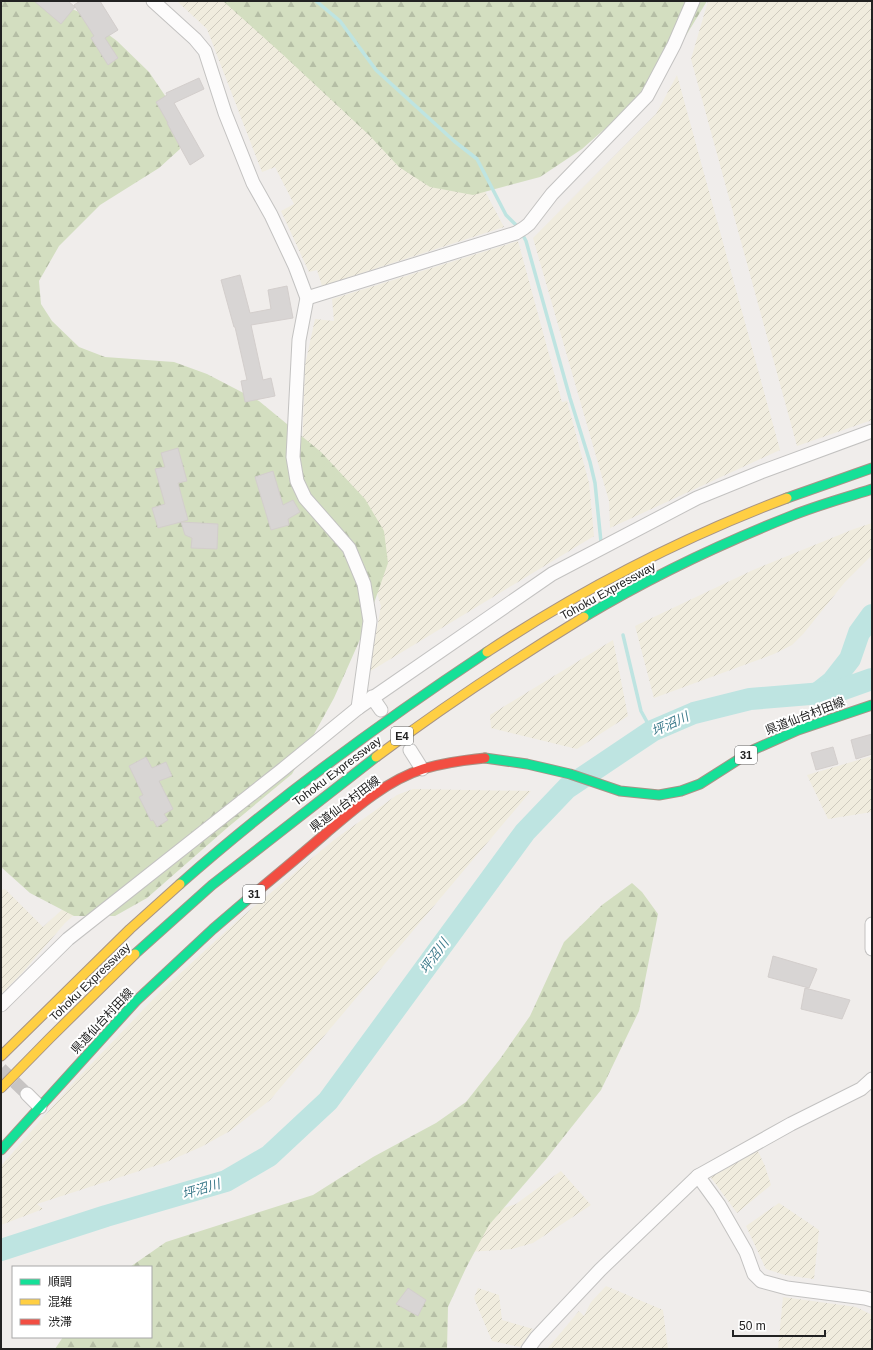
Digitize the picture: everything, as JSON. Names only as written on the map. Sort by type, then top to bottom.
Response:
[{"type":"main road","name":"Tohoku Expressway","points":[[1,1056],[61,999],[109,949],[152,908],[212,856],[345,751],[414,701],[507,639],[568,602],[626,570],[696,536],[767,505],[872,468]]},
{"type":"main road","name":"Tohoku Expressway","points":[[1,1088],[165,925],[251,853],[349,775],[425,719],[489,676],[573,623],[707,552],[791,516],[872,489]]},
{"type":"main road","name":"県道仙台村田線","points":[[1,1150],[136,1001],[213,928],[338,823],[375,794],[400,779],[422,769],[466,760],[489,758],[527,764],[570,774],[620,791],[660,795],[681,791],[700,784],[766,743],[798,730],[872,705]]},
{"type":"street","points":[[153,1],[195,39],[204,51],[225,113],[252,183],[271,215],[295,266],[307,298],[299,340],[293,457],[297,481],[305,498],[349,548],[364,584],[370,621],[358,708]]},
{"type":"street","points":[[307,298],[520,230],[552,194],[647,96],[674,45],[693,1]]},
{"type":"street","points":[[1,1005],[68,939],[372,697],[552,574],[697,498],[761,472],[872,431]]},
{"type":"street","points":[[372,697],[381,710]]},
{"type":"street","points":[[410,750],[422,769]]},
{"type":"street","points":[[872,924],[872,949]]},
{"type":"street","points":[[528,1349],[536,1338],[600,1270],[698,1176],[791,1124],[861,1089],[872,1079]]},
{"type":"street","points":[[27,1094],[40,1107]]},
{"type":"street","points":[[698,1176],[720,1205],[746,1252],[754,1274],[761,1280],[787,1288],[872,1300]]},
{"type":"shaded area","points":[[177,1],[307,1],[469,161],[504,227],[322,286],[317,270],[309,272],[281,211],[294,204],[275,167],[262,172],[207,29]]},
{"type":"shaded area","points":[[708,1],[872,1],[872,420],[797,446],[691,59]]},
{"type":"shaded area","points":[[677,75],[780,450],[610,528],[609,501],[533,238],[656,114]]},
{"type":"shaded area","points":[[518,241],[562,402],[567,401],[589,483],[594,536],[369,672],[381,606],[362,542],[302,454],[305,365],[315,319],[334,321],[332,299]]},
{"type":"shaded area","points":[[872,523],[872,555],[845,582],[804,633],[792,645],[774,654],[654,698],[635,626],[753,570]]},
{"type":"shaded area","points":[[613,640],[628,716],[577,749],[491,728],[490,715]]},
{"type":"shaded area","points":[[872,756],[872,812],[828,819],[807,775]]},
{"type":"shaded area","points":[[413,789],[531,791],[270,1100],[230,1131],[201,1147],[164,1163],[37,1204],[43,1209],[1,1225],[1,1166],[74,1082],[161,991],[237,921],[335,839],[397,795]]},
{"type":"shaded area","points":[[135,861],[65,923],[23,972],[1,994],[1,890],[5,889],[43,927],[77,896]]},
{"type":"shaded area","points":[[757,1149],[765,1166],[771,1185],[737,1213],[709,1175]]},
{"type":"shaded area","points":[[561,1171],[591,1205],[533,1243],[512,1249],[468,1252],[482,1215],[516,1204]]},
{"type":"shaded area","points":[[779,1203],[819,1230],[814,1279],[785,1275],[766,1269],[746,1226]]},
{"type":"shaded area","points":[[606,1286],[663,1310],[668,1349],[547,1349],[579,1311],[584,1316],[591,1302]]},
{"type":"shaded area","points":[[478,1288],[499,1295],[502,1320],[533,1329],[520,1347],[492,1341],[474,1298]]},
{"type":"shaded area","points":[[783,1297],[856,1307],[872,1315],[872,1349],[778,1349]]},
{"type":"green space","points":[[1,1],[49,1],[77,11],[117,41],[149,72],[168,100],[177,124],[180,149],[159,168],[100,205],[59,246],[39,281],[41,304],[52,321],[79,347],[105,357],[174,362],[207,374],[259,401],[321,452],[365,499],[384,531],[388,563],[366,626],[334,698],[292,774],[227,828],[147,898],[115,916],[74,916],[30,893],[1,867]]},
{"type":"green space","points":[[223,1],[707,1],[676,52],[625,111],[582,149],[540,177],[473,195],[430,187],[399,167],[369,135]]},
{"type":"green space","points":[[632,883],[642,892],[658,914],[639,1011],[601,1090],[547,1158],[489,1225],[466,1268],[448,1307],[447,1349],[55,1349],[62,1338],[152,1338],[152,1266],[131,1266],[166,1242],[313,1195],[373,1157],[436,1123],[466,1102],[500,1059],[530,1016],[564,942],[602,905]]},
{"type":"building","points":[[34,1],[68,1],[75,7],[61,24]]},
{"type":"building","points":[[80,1],[100,1],[118,30],[105,38],[118,58],[108,65],[91,38],[94,36],[74,5]]},
{"type":"building","points":[[199,78],[204,89],[174,103],[204,156],[190,165],[156,102],[167,95],[166,93]]},
{"type":"building","points":[[240,275],[250,313],[271,309],[268,290],[287,286],[293,318],[251,325],[263,380],[271,378],[275,396],[245,402],[241,381],[247,380],[235,327],[221,280]]},
{"type":"building","points":[[178,448],[187,481],[178,483],[188,520],[158,528],[152,508],[165,504],[155,469],[165,467],[161,453]]},
{"type":"building","points":[[273,471],[283,505],[293,500],[300,512],[288,519],[289,525],[271,530],[255,477]]},
{"type":"building","points":[[181,522],[218,524],[217,549],[191,548],[192,538],[185,535]]},
{"type":"building","points":[[872,734],[872,754],[856,759],[851,740]]},
{"type":"building","points":[[833,747],[838,764],[816,770],[811,753]]},
{"type":"building","points":[[146,757],[152,768],[166,762],[172,776],[159,781],[173,809],[164,814],[168,820],[157,827],[153,820],[151,821],[139,797],[143,795],[129,766]]},
{"type":"building","points":[[773,956],[817,969],[809,988],[768,977]]},
{"type":"building","points":[[805,988],[850,1000],[842,1019],[801,1009]]},
{"type":"building","points":[[408,1288],[426,1300],[418,1316],[396,1304]]},
{"type":"waterway","points":[[316,1],[340,21],[376,70],[454,141],[477,159],[506,215],[519,228],[526,241],[570,398],[590,462],[595,483],[601,542]]},
{"type":"waterway","points":[[818,693],[832,682],[850,659],[859,633],[872,615]]},
{"type":"waterway","points":[[623,635],[641,711],[652,731]]},
{"type":"waterway","name":"坪沼川","points":[[1,1250],[106,1216],[226,1181],[269,1156],[328,1101],[525,832],[567,788],[652,731],[694,713],[750,699],[835,692],[872,679]]},
{"type":"tunnel","points":[[1,1069],[27,1094]]},
{"type":"traffic: fast","points":[[787,498],[872,468]]},
{"type":"traffic: fast","points":[[584,617],[659,575],[738,538],[801,512],[872,489]]},
{"type":"traffic: fast","points":[[180,884],[253,822],[329,763],[407,706],[487,652]]},
{"type":"traffic: fast","points":[[485,758],[527,764],[570,774],[620,791],[659,795],[681,791],[700,784],[755,749],[798,730],[872,705]]},
{"type":"traffic: fast","points":[[135,954],[212,885],[376,757]]},
{"type":"traffic: fast","points":[[1,1150],[136,1001],[213,929],[255,893]]},
{"type":"traffic: slow","points":[[487,652],[559,607],[632,567],[709,530],[787,498]]},
{"type":"traffic: slow","points":[[376,757],[478,685],[584,617]]},
{"type":"traffic: slow","points":[[1,1056],[130,929],[180,884]]},
{"type":"traffic: slow","points":[[1,1088],[135,954]]},
{"type":"traffic: jam","points":[[255,893],[347,815],[396,780],[431,767],[485,758]]}]
